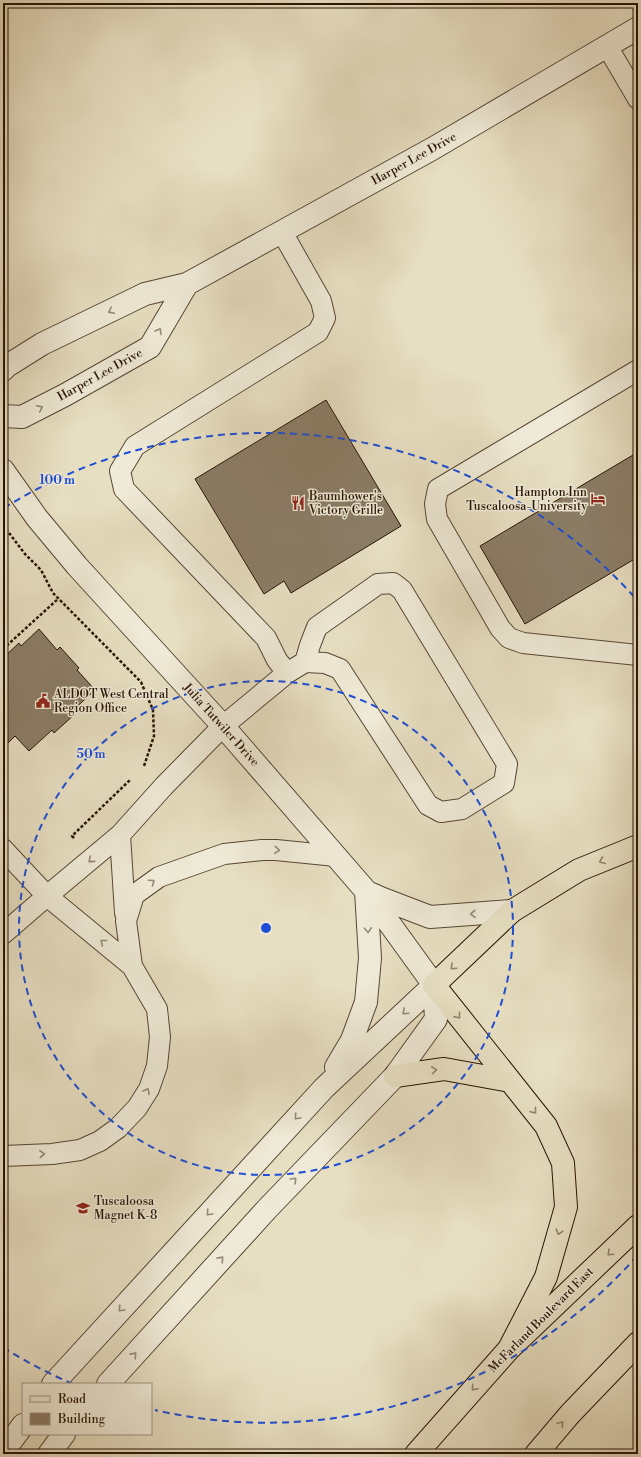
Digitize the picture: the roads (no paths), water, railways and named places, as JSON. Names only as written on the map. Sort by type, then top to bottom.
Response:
[{"type":"highway","points":[[508,1349],[546,1278],[566,1207],[563,1163],[546,1126],[434,985],[512,911],[579,870],[638,846]]},
{"type":"highway","points":[[395,1076],[444,1069],[510,1080]]},
{"type":"highway","name":"McFarland Boulevard East","points":[[416,1454],[508,1349],[638,1226]]},
{"type":"highway","points":[[536,1454],[570,1414],[638,1343]]},
{"type":"street","name":"Harper Lee Drive","points":[[3,370],[42,344],[145,294],[187,284],[432,149],[638,28]]},
{"type":"street","name":"Harper Lee Drive","points":[[3,416],[22,417],[65,395],[150,347],[187,284]]},
{"type":"street","name":"Julia Tutwiler Drive","points":[[3,470],[38,518],[77,566],[223,726],[366,891],[434,985]]},
{"type":"street","points":[[324,1088],[352,1040],[366,1002],[370,958],[366,891],[430,917],[512,911]]},
{"type":"street","points":[[109,1383],[267,1208],[395,1076],[436,1019],[434,985]]},
{"type":"street","points":[[54,1383],[324,1088],[434,985]]},
{"type":"street","points":[[3,1452],[22,1426]]},
{"type":"street","points":[[49,1454],[63,1435]]},
{"type":"lane","points":[[607,46],[638,100]]},
{"type":"lane","points":[[282,232],[321,301],[325,318],[318,332],[135,446],[120,471],[124,490],[266,638],[277,660],[287,672]]},
{"type":"lane","points":[[638,370],[438,489],[435,504],[438,519],[500,628],[509,638],[523,644],[638,655]]},
{"type":"lane","points":[[3,934],[120,835],[164,786],[223,726],[287,672],[305,662],[326,663],[340,669],[428,805],[441,812],[462,809],[504,783],[507,764],[402,590],[392,583],[378,584],[317,627],[305,662]]},
{"type":"lane","points":[[120,835],[126,921],[132,966]]},
{"type":"lane","points":[[3,849],[47,896],[132,966],[157,1009],[160,1037],[157,1066],[149,1089],[137,1108],[118,1128],[100,1141],[80,1150],[52,1154],[3,1156]]},
{"type":"lane","points":[[126,921],[134,895],[159,877],[224,854],[269,849],[336,856]]},
{"type":"place","name":"Hampton Inn Tuscaloosa-University","points":[[598,499]]},
{"type":"place","name":"Baumhower's Victory Grille","points":[[298,503]]},
{"type":"place","name":"ALDOT West Central Region Office","points":[[43,701]]},
{"type":"place","name":"Tuscaloosa Magnet K-8","points":[[83,1208]]}]
